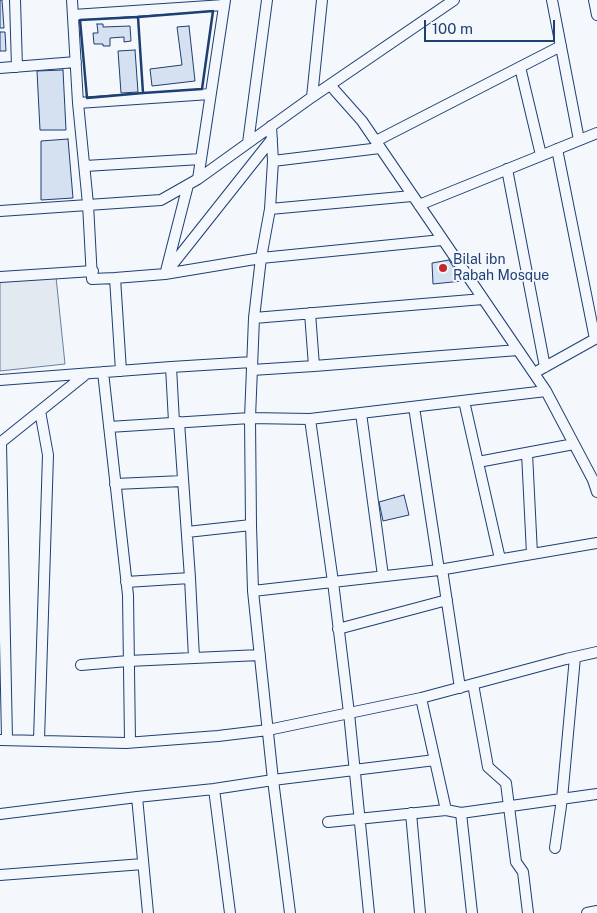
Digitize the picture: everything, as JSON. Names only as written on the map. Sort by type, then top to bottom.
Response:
[{"type":"street","points":[[15,0],[17,67]]},
{"type":"street","points":[[72,0],[92,279],[165,274],[262,258],[442,240]]},
{"type":"street","points":[[248,142],[267,0]]},
{"type":"street","points":[[312,97],[322,0]]},
{"type":"street","points":[[0,211],[161,200],[198,179],[312,97],[454,0]]},
{"type":"street","points":[[552,0],[579,140]]},
{"type":"street","points":[[594,0],[597,15]]},
{"type":"street","points":[[73,15],[224,2],[198,179]]},
{"type":"street","points":[[273,162],[378,145],[561,46]]},
{"type":"street","points":[[0,68],[76,62]]},
{"type":"street","points":[[520,67],[541,156]]},
{"type":"street","points":[[330,85],[362,121],[546,391],[595,480],[597,492]]},
{"type":"street","points":[[78,103],[210,94]]},
{"type":"street","points":[[271,126],[273,162],[270,209],[254,318],[250,418],[251,525],[253,590],[273,780],[290,913]]},
{"type":"street","points":[[419,205],[597,132]]},
{"type":"street","points":[[165,274],[272,139]]},
{"type":"street","points":[[534,373],[596,342],[557,149]]},
{"type":"street","points":[[85,166],[201,159]]},
{"type":"street","points":[[507,169],[545,367]]},
{"type":"street","points":[[165,274],[188,185]]},
{"type":"street","points":[[270,209],[412,196]]},
{"type":"street","points":[[0,278],[92,271]]},
{"type":"street","points":[[115,278],[121,371]]},
{"type":"street","points":[[254,318],[483,299]]},
{"type":"street","points":[[310,313],[314,366]]},
{"type":"street","points":[[0,380],[171,367],[314,366],[518,350]]},
{"type":"street","points":[[171,367],[183,481],[194,658]]},
{"type":"street","points":[[103,372],[128,595],[130,742]]},
{"type":"street","points":[[86,374],[0,443],[3,739],[130,742],[218,736],[268,730],[421,698],[597,652]]},
{"type":"street","points":[[109,427],[250,418],[310,419],[546,391]]},
{"type":"street","points":[[464,401],[500,559]]},
{"type":"street","points":[[414,407],[460,688]]},
{"type":"street","points":[[39,740],[48,455],[40,411]]},
{"type":"street","points":[[361,413],[384,576]]},
{"type":"street","points":[[310,419],[349,713],[369,913]]},
{"type":"street","points":[[478,462],[574,444]]},
{"type":"street","points":[[527,453],[532,554]]},
{"type":"street","points":[[115,484],[183,481]]},
{"type":"street","points":[[187,532],[251,525]]},
{"type":"street","points":[[253,590],[440,569],[597,543]]},
{"type":"street","points":[[126,582],[190,578]]},
{"type":"street","points":[[338,629],[447,600]]},
{"type":"street","points":[[80,666],[128,661],[260,655]]},
{"type":"street","points":[[555,848],[562,799],[575,657]]},
{"type":"street","points":[[473,684],[488,767],[506,782],[516,862],[523,872],[528,913]]},
{"type":"street","points":[[421,698],[446,810]]},
{"type":"street","points":[[0,814],[214,789],[435,760]]},
{"type":"street","points":[[214,789],[230,913]]},
{"type":"street","points":[[328,822],[446,810],[461,813],[597,794]]},
{"type":"street","points":[[137,797],[148,913]]},
{"type":"street","points":[[411,813],[420,913]]},
{"type":"street","points":[[461,813],[472,913]]},
{"type":"street","points":[[0,875],[143,864]]},
{"type":"street","points":[[587,913],[597,911]]},
{"type":"shaded area","points":[[56,277],[65,364],[0,371],[0,282]]},
{"type":"building","points":[[0,0],[2,0],[4,28],[0,28]]},
{"type":"building","points":[[97,24],[103,24],[103,27],[130,26],[131,41],[124,42],[124,37],[110,38],[110,46],[94,44],[93,33],[98,33]]},
{"type":"building","points":[[189,26],[195,81],[152,86],[150,69],[182,65],[177,27]]},
{"type":"building","points":[[0,32],[5,32],[6,51],[0,51]]},
{"type":"building","points":[[135,50],[138,92],[121,93],[118,51]]},
{"type":"building","points":[[63,70],[66,130],[40,130],[37,71]]},
{"type":"building","points":[[68,139],[73,198],[41,200],[41,141]]},
{"type":"building","name":"Bilal ibn Rabah Mosque","points":[[449,260],[462,281],[433,284],[432,263]]},
{"type":"building","points":[[404,495],[409,515],[383,521],[379,502]]},
{"type":"wall","points":[[213,11],[202,89],[143,93],[138,17],[213,11]]},
{"type":"wall","points":[[138,17],[143,93],[87,98],[80,20],[138,17]]},
{"type":"place","name":"Bilal ibn Rabah Mosque","points":[[443,268]]}]
